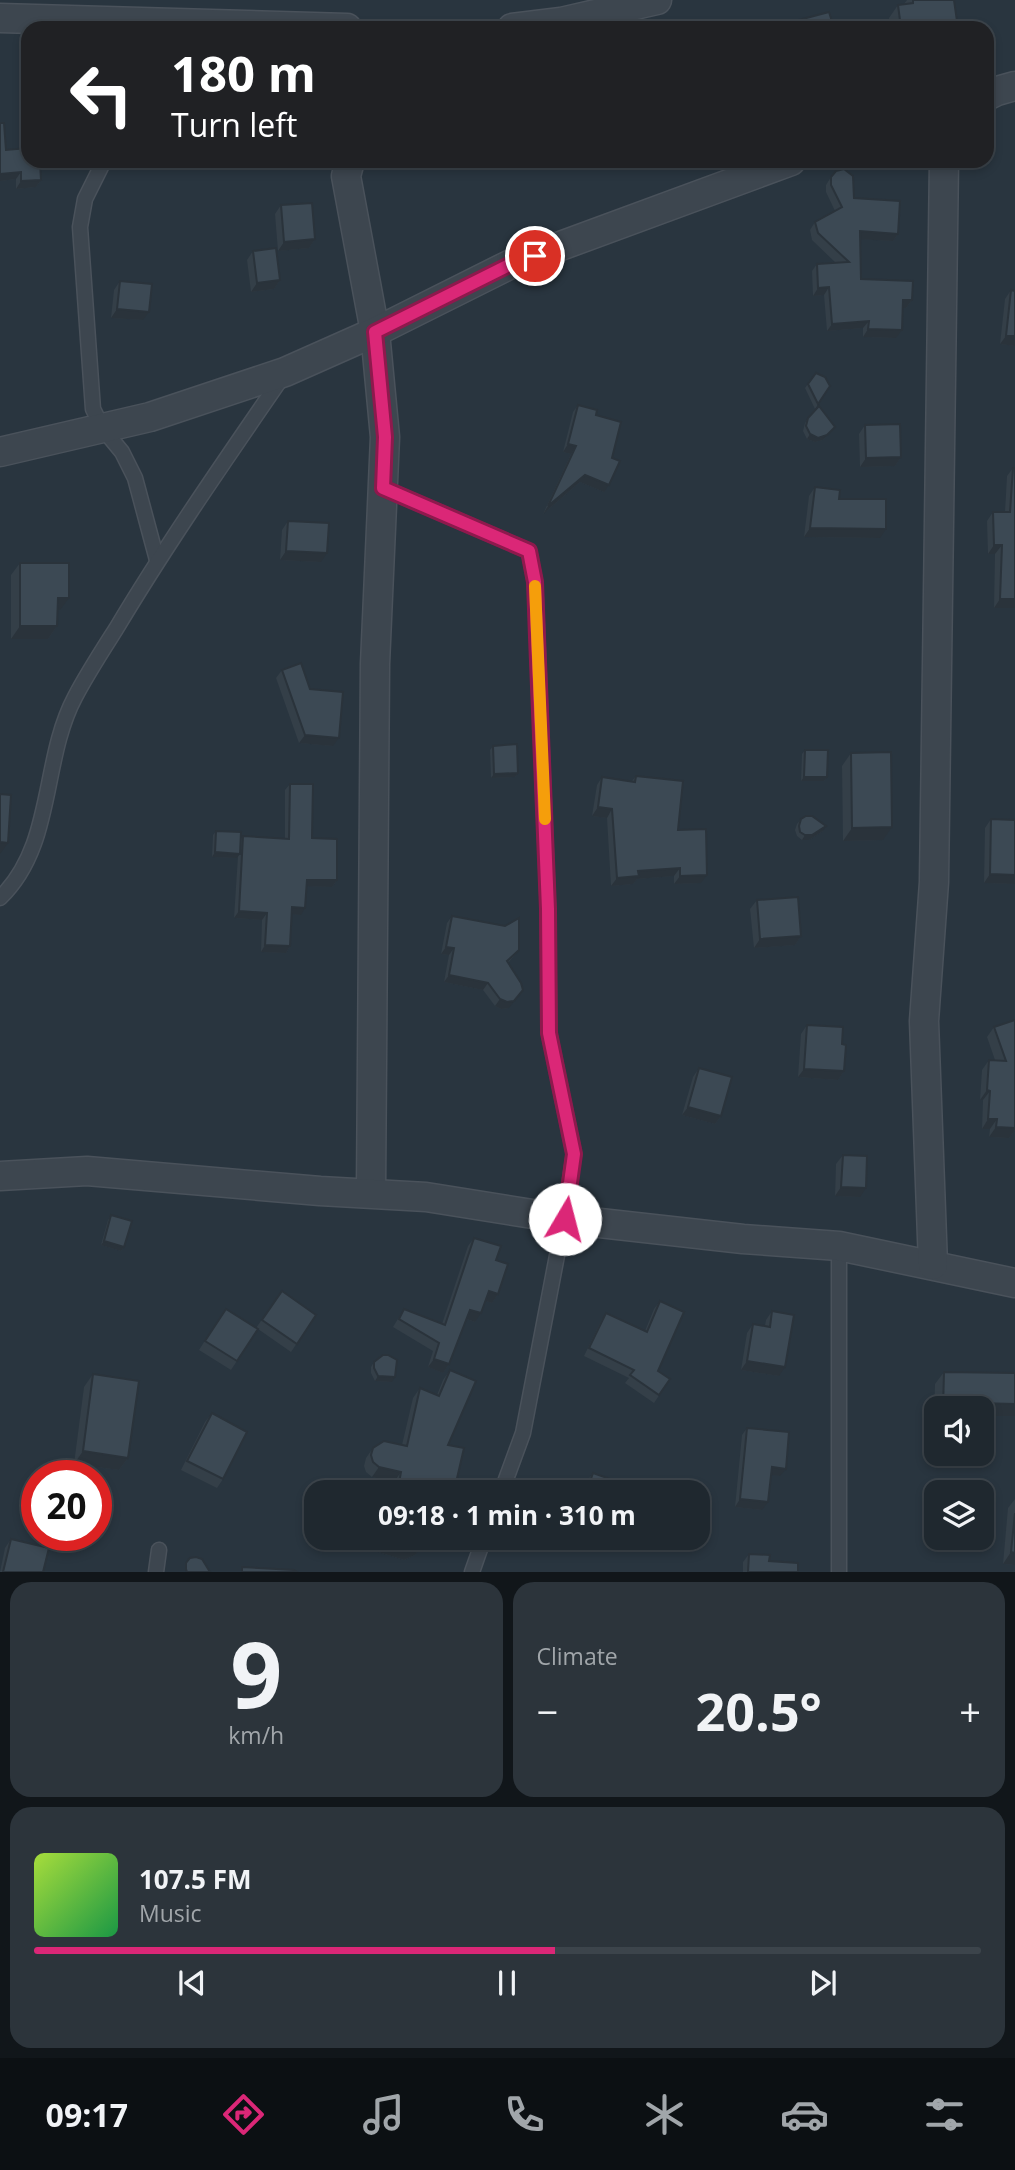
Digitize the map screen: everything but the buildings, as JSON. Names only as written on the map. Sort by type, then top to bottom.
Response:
[{"type":"street","points":[[566,21],[657,0]]},
{"type":"street","points":[[0,18],[163,17],[230,21]]},
{"type":"street","points":[[994,92],[1015,86]]},
{"type":"street","points":[[348,168],[346,176],[375,332],[385,437],[375,664],[371,1192]]},
{"type":"street","points":[[0,452],[150,417],[285,372],[375,332],[509,265],[772,168]]},
{"type":"street","points":[[933,1265],[924,1021],[934,882],[943,168]]},
{"type":"street","points":[[0,1176],[87,1171],[320,1191],[371,1192],[472,1203],[565,1219],[743,1239],[839,1246],[1015,1283]]},
{"type":"lane","points":[[101,168],[85,200],[80,227],[93,409],[135,478],[157,560]]},
{"type":"lane","points":[[0,898],[14,885],[26,865],[38,834],[61,731],[71,706],[157,560],[285,372]]},
{"type":"lane","points":[[383,488],[529,551],[535,582],[548,909],[549,1033],[574,1154],[565,1219],[523,1433],[506,1480]]},
{"type":"lane","points":[[839,1246],[839,1572]]},
{"type":"lane","points":[[156,1572],[159,1550]]},
{"type":"lane","points":[[472,1572],[480,1550]]},
{"type":"slow traffic","points":[[535,586],[545,819]]},
{"type":"route","points":[[535,256],[509,265],[375,332],[385,437],[383,488],[529,551],[535,582],[548,909],[549,1033],[574,1154],[565,1219]]}]
